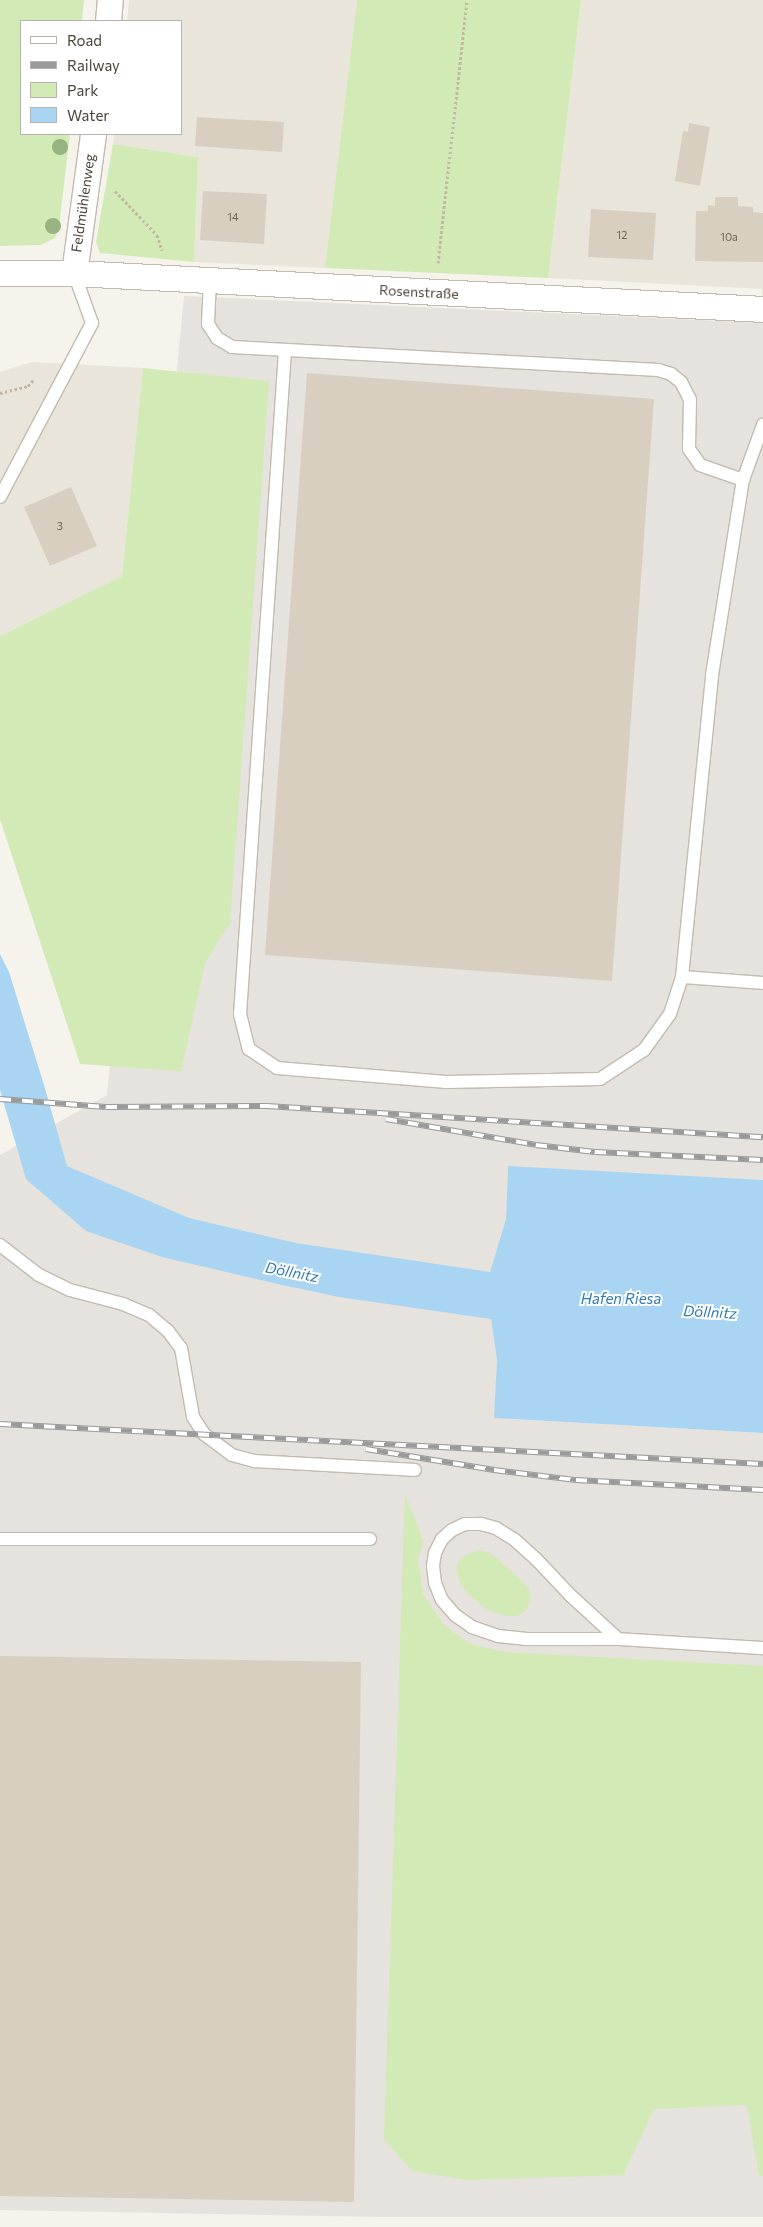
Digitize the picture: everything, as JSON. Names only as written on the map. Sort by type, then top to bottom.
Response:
[{"type":"street","points":[[108,20],[110,0]]},
{"type":"street","name":"Feldmühlenweg","points":[[74,273],[93,135]]},
{"type":"street","name":"Rosenstraße","points":[[0,273],[74,273],[763,309]]},
{"type":"lane","points":[[0,497],[92,323],[74,273]]},
{"type":"lane","points":[[210,281],[208,324],[216,338],[232,347],[658,370],[672,374],[681,382],[690,400],[690,449],[700,465],[743,480]]},
{"type":"lane","points":[[285,351],[240,1014],[249,1048],[277,1068],[446,1082],[600,1079],[644,1050],[670,1014],[682,977],[712,675],[743,480],[763,425]]},
{"type":"lane","points":[[682,977],[763,983]]},
{"type":"lane","points":[[0,1245],[39,1275],[62,1287],[123,1304],[149,1315],[168,1330],[181,1348],[193,1417],[204,1434],[232,1454],[255,1461],[415,1470]]},
{"type":"lane","points":[[618,1639],[570,1596],[536,1558],[515,1540],[496,1528],[481,1524],[465,1524],[452,1530],[442,1539],[435,1553],[432,1566],[435,1582],[442,1600],[455,1615],[472,1627],[498,1636],[525,1639],[618,1639],[763,1648]]},
{"type":"lane","points":[[0,1539],[370,1539]]},
{"type":"path","points":[[435,292],[467,0]]},
{"type":"path","points":[[86,184],[116,192],[157,235],[172,279]]},
{"type":"path","points":[[0,392],[28,386],[35,378]]},
{"type":"shaded area","points":[[129,0],[357,0],[325,268],[194,262],[198,157],[113,144],[114,135],[182,135],[182,20],[127,20]]},
{"type":"shaded area","points":[[581,0],[763,0],[763,323],[762,289],[548,278]]},
{"type":"shaded area","points":[[184,296],[763,323],[763,1180],[508,1167],[506,1219],[490,1272],[491,1319],[497,1360],[495,1418],[763,1433],[763,2217],[382,2217],[0,2210],[0,1155],[107,1095]]},
{"type":"shaded area","points":[[32,362],[143,368],[122,576],[0,636],[0,372]]},
{"type":"green space","points":[[0,0],[84,0],[82,20],[20,20],[20,135],[70,135],[59,227],[55,238],[41,245],[0,246]]},
{"type":"green space","points":[[357,0],[581,0],[548,278],[325,268]]},
{"type":"green space","points":[[113,144],[198,157],[194,262],[100,253],[96,242]]},
{"type":"green space","points":[[143,368],[269,381],[230,923],[205,963],[181,1071],[80,1064],[0,819],[0,636],[122,576]]},
{"type":"green space","points":[[405,1493],[423,1541],[418,1560],[423,1594],[444,1625],[470,1644],[504,1652],[763,1666],[763,2176],[759,2176],[747,2105],[654,2109],[623,2175],[467,2180],[412,2171],[384,2139]]},
{"type":"green space","points":[[478,1550],[487,1552],[495,1557],[529,1589],[531,1598],[527,1609],[518,1616],[505,1616],[486,1609],[469,1595],[460,1583],[457,1571],[458,1563],[462,1557]]},
{"type":"water","name":"Hafen Riesa","points":[[0,954],[9,972],[67,1166],[189,1218],[296,1243],[490,1272],[506,1219],[508,1166],[763,1180],[763,1433],[494,1418],[497,1360],[491,1319],[339,1297],[278,1284],[162,1257],[86,1231],[26,1179],[0,1090]]},
{"type":"building","points":[[197,117],[284,122],[282,152],[195,146]]},
{"type":"building","points":[[689,123],[710,127],[700,186],[675,181],[683,131],[688,132]]},
{"type":"building","points":[[203,191],[267,194],[264,244],[200,240]]},
{"type":"building","points":[[715,197],[738,197],[738,206],[753,207],[753,212],[763,213],[763,262],[695,261],[696,211],[708,211],[708,205],[715,206]]},
{"type":"building","points":[[591,209],[656,213],[653,260],[588,257]]},
{"type":"building","points":[[307,373],[654,399],[612,981],[265,955]]},
{"type":"building","points":[[71,487],[97,546],[50,566],[24,507]]},
{"type":"building","points":[[0,1656],[361,1662],[354,2202],[0,2196]]},
{"type":"railway","points":[[0,1099],[106,1107],[267,1106],[763,1137]]},
{"type":"railway","points":[[386,1119],[536,1145],[595,1152],[763,1160]]},
{"type":"railway","points":[[0,1424],[763,1464]]},
{"type":"railway","points":[[366,1449],[494,1470],[576,1480],[763,1490]]},
{"type":"water label","name":"Döllnitz","points":[[292,1272]]},
{"type":"water label","name":"Döllnitz","points":[[710,1312]]}]
